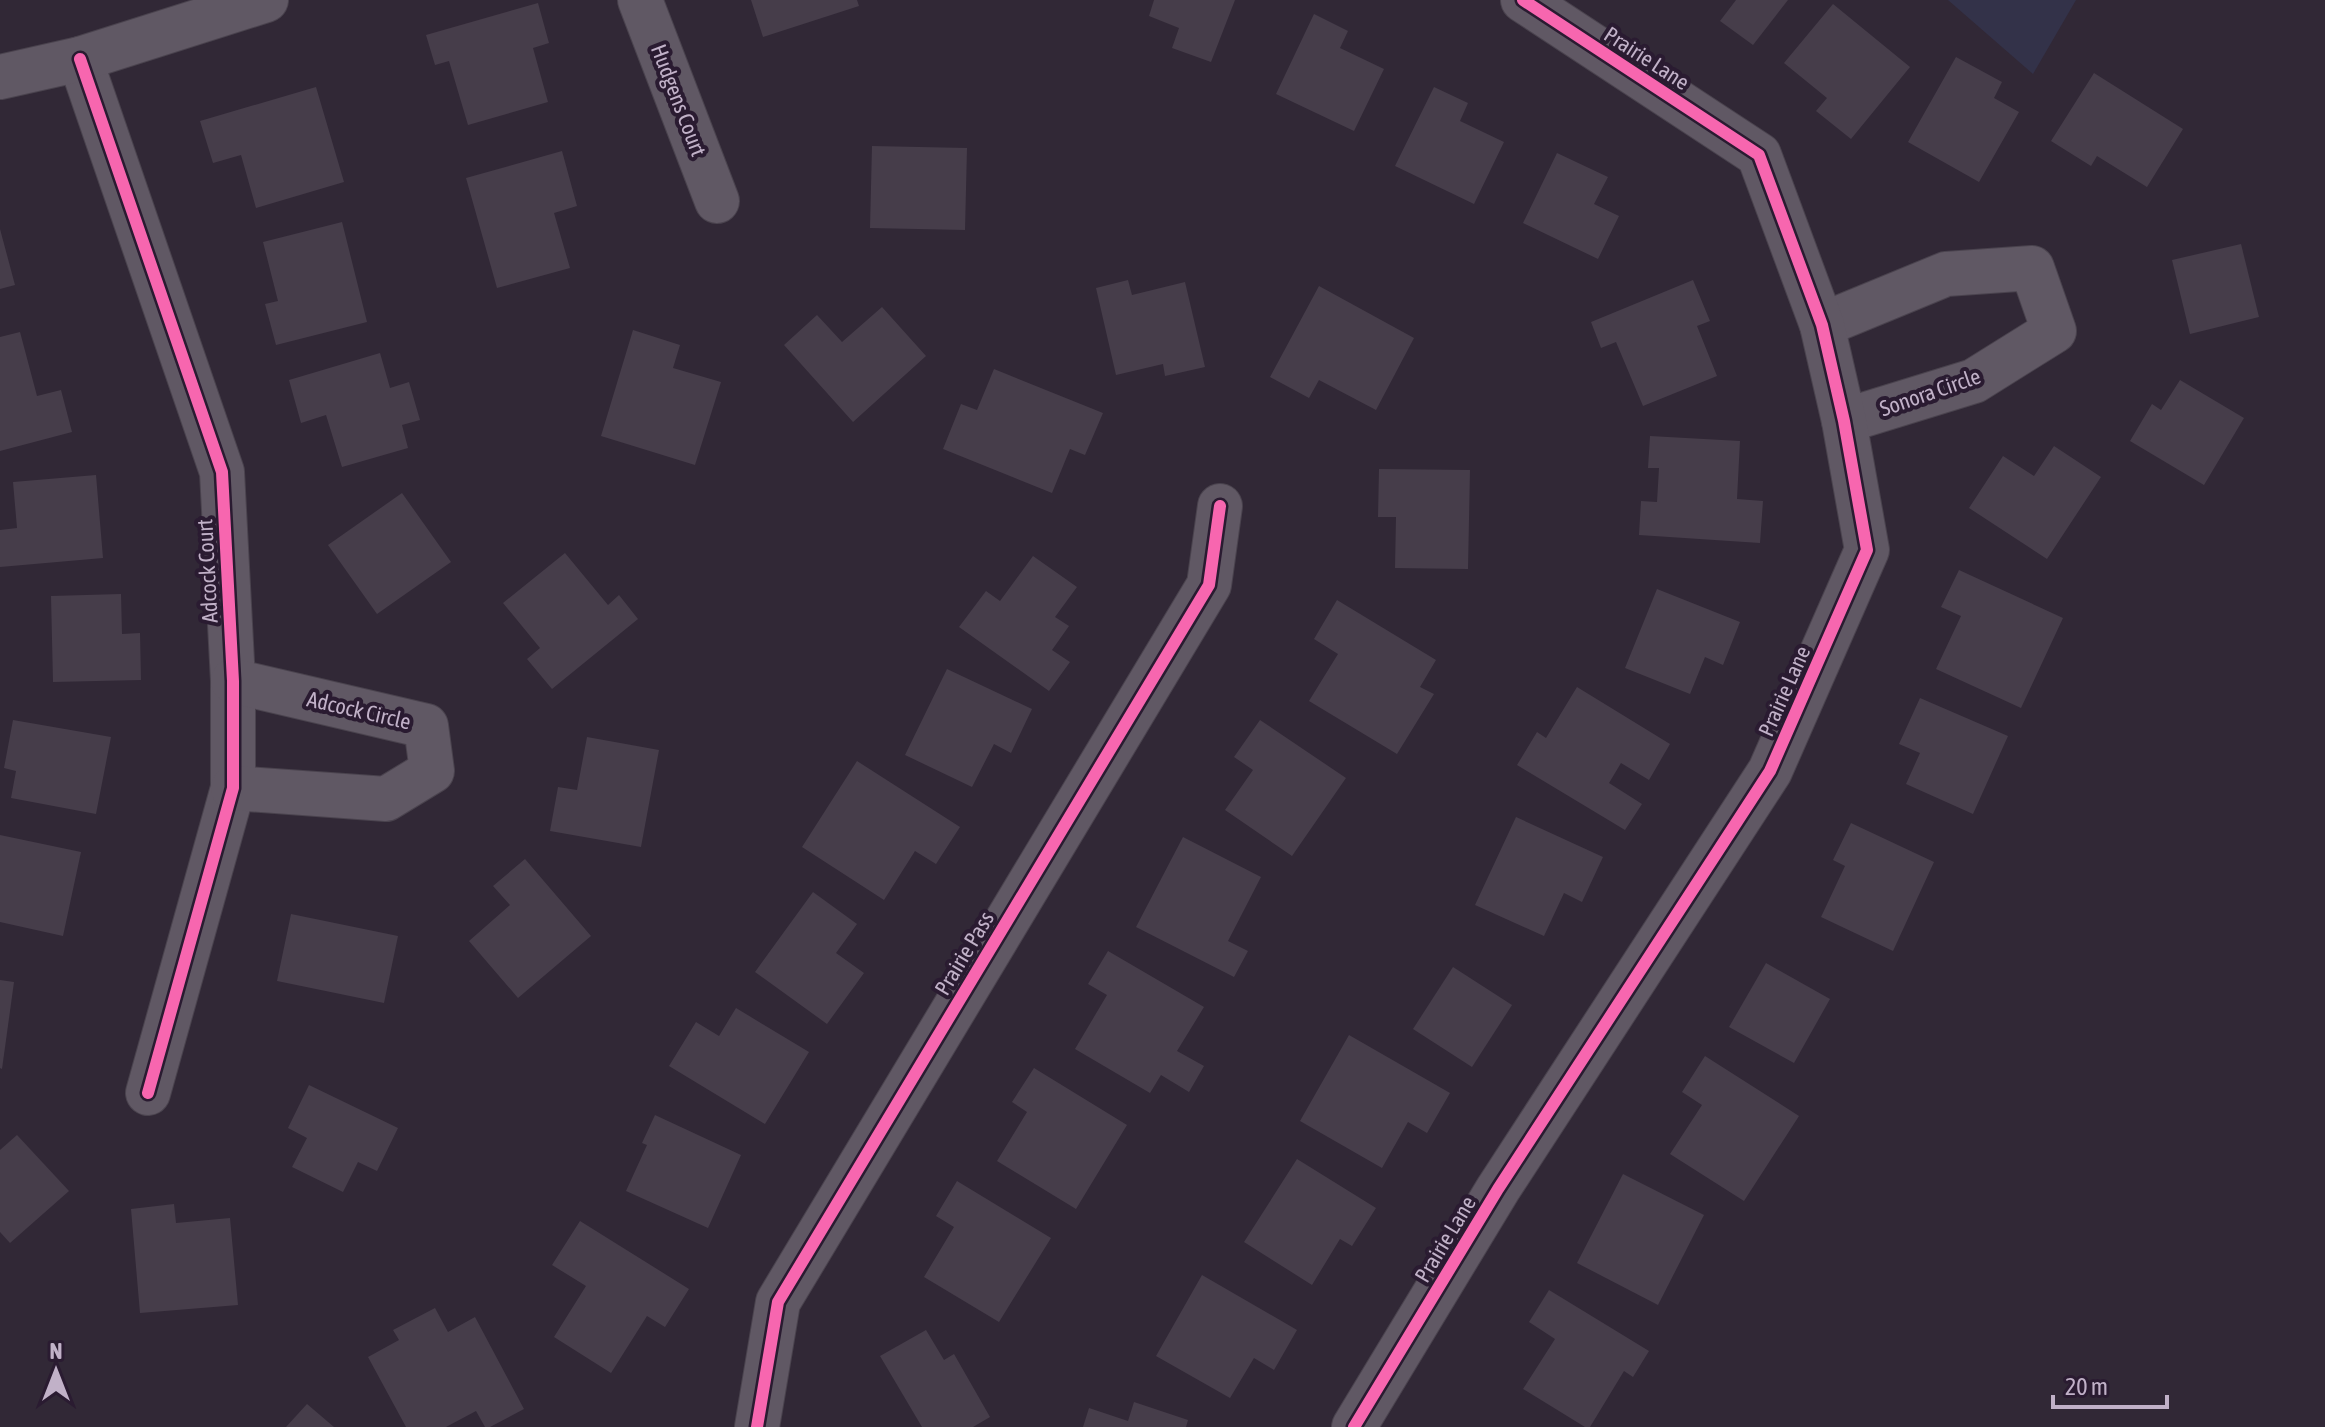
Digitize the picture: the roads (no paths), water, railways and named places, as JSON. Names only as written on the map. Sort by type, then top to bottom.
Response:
[{"type":"street","points":[[0,77],[80,59],[266,0]]},
{"type":"street","name":"Hudgens Court","points":[[640,0],[717,201]]},
{"type":"street","name":"Prairie Lane","points":[[1354,1427],[1498,1189],[1770,771],[1867,550],[1844,421],[1822,325],[1759,155],[1523,0]]},
{"type":"street","name":"Adcock Court","points":[[80,59],[222,472],[233,681],[233,788],[148,1093]]},
{"type":"street","name":"Sonora Circle","points":[[1822,325],[1946,274],[2032,268],[2054,331],[1974,381],[1844,421]]},
{"type":"street","name":"Prairie Pass","points":[[757,1427],[778,1302],[1209,585],[1220,506]]},
{"type":"street","name":"Adcock Circle","points":[[233,681],[426,726],[432,771],[386,799],[233,788]]}]
